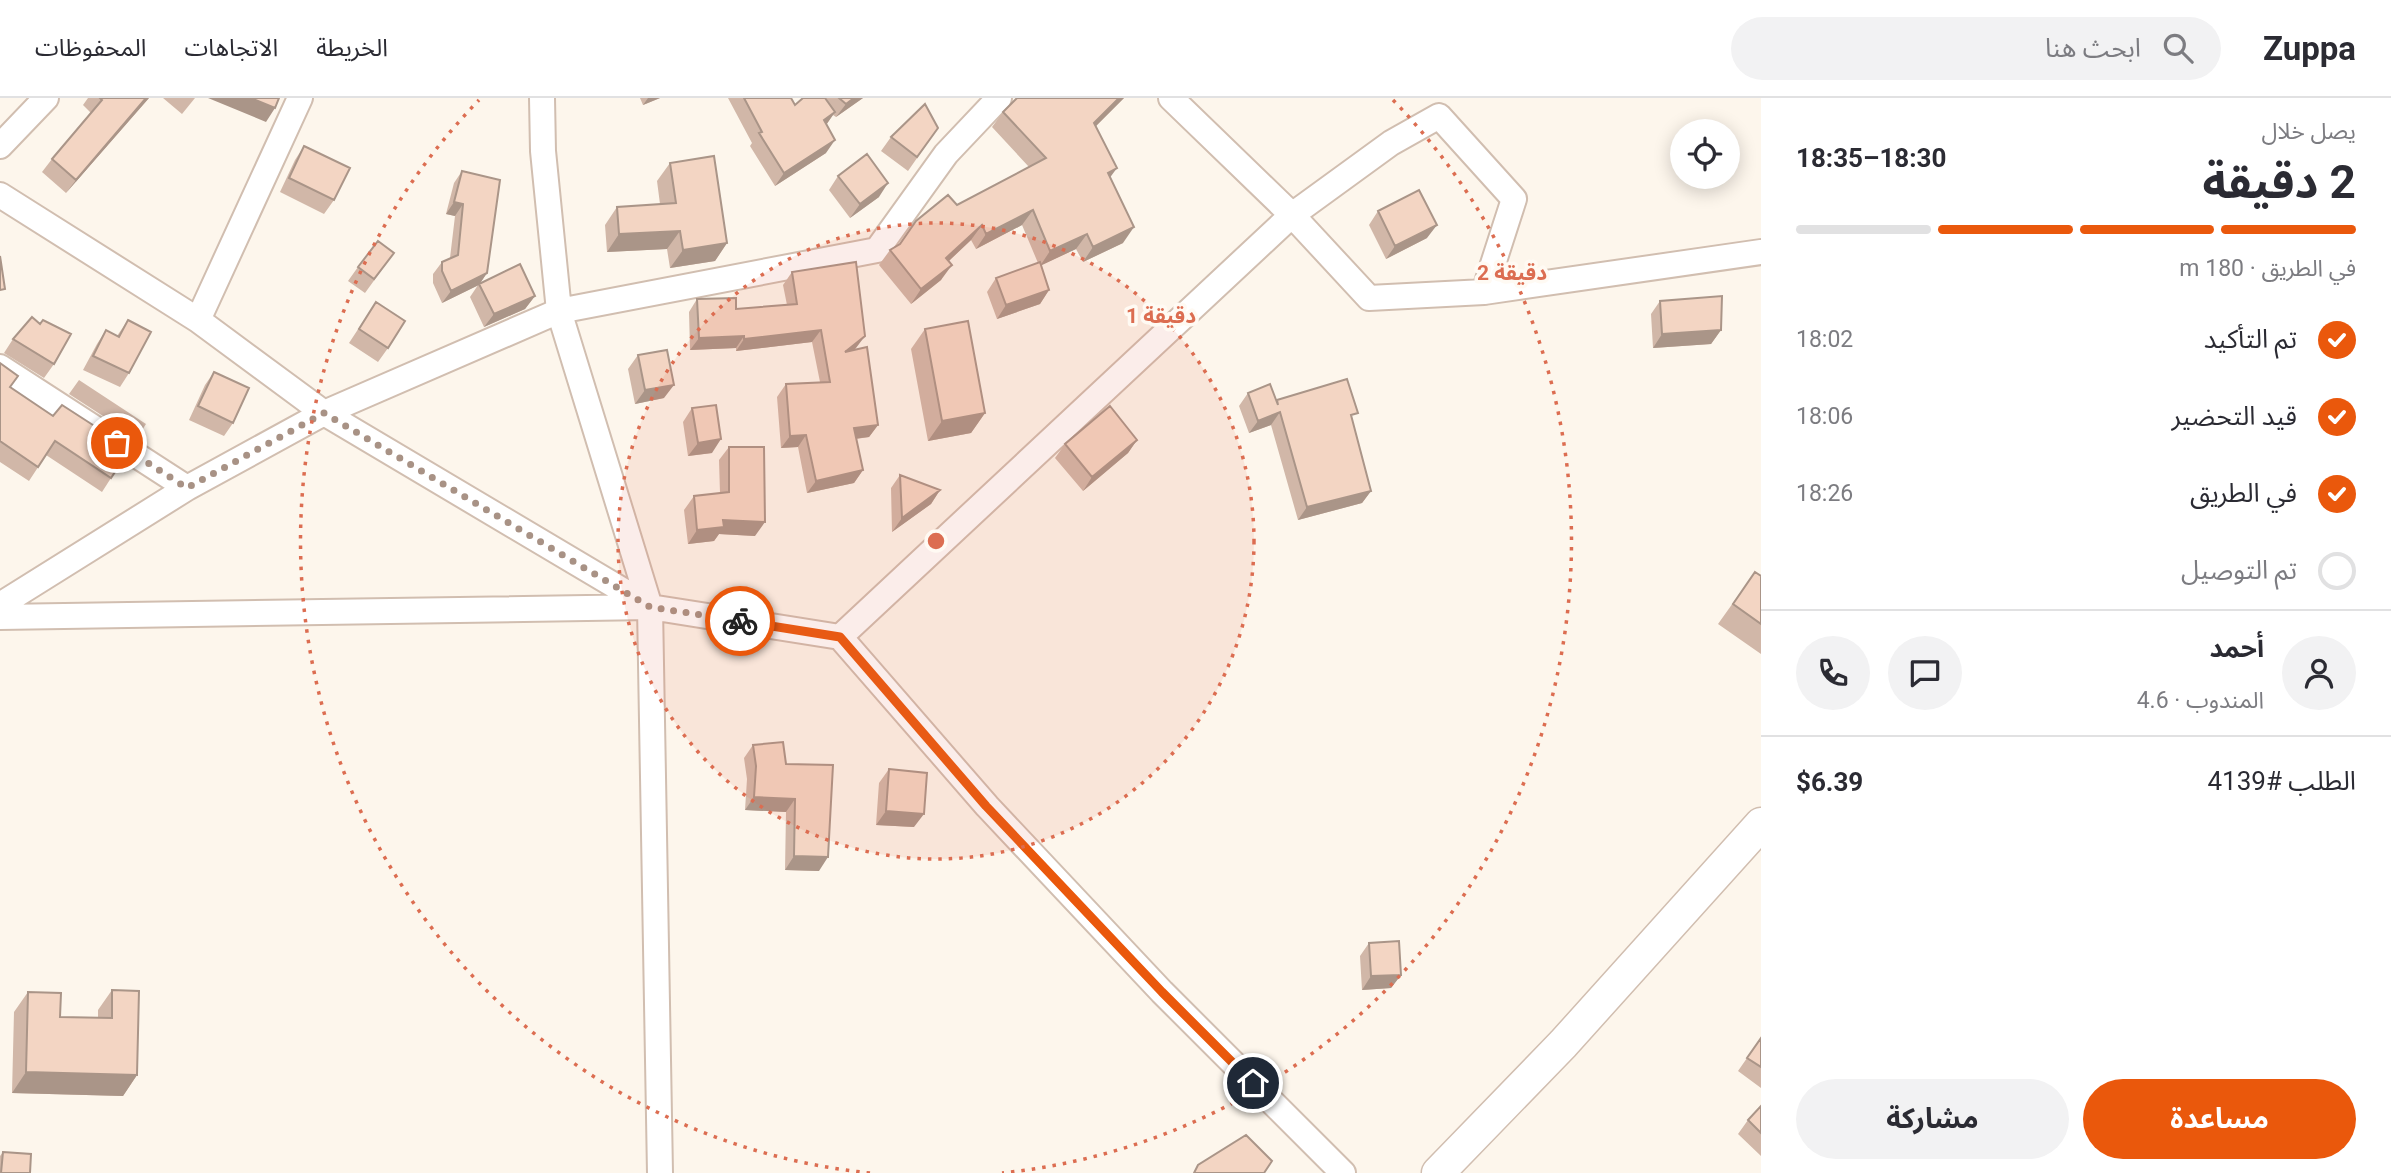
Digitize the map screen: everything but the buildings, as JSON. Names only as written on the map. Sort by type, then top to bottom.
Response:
[{"type":"street","points":[[0,146],[46,98]]},
{"type":"street","points":[[198,320],[300,98]]},
{"type":"street","points":[[542,98],[542,152],[559,311],[650,607],[660,1173]]},
{"type":"street","points":[[0,605],[187,488],[324,413],[559,311],[877,250],[946,154],[999,98]]},
{"type":"street","points":[[1171,98],[1292,215],[1369,298],[1484,292],[1761,252]]},
{"type":"street","points":[[840,637],[1292,215],[1436,107],[1514,199],[1484,292]]},
{"type":"street","points":[[0,195],[198,320],[324,413],[650,607]]},
{"type":"street","points":[[0,367],[187,488]]},
{"type":"street","points":[[0,617],[650,607],[840,637],[986,806],[1162,992],[1343,1173]]},
{"type":"street","points":[[1437,1173],[1563,1044],[1761,824]]},
{"type":"way so far","points":[[117,443],[187,488],[324,413],[650,607],[740,621]]},
{"type":"route","points":[[740,621],[840,637],[986,806],[1162,992],[1253,1083]]}]
